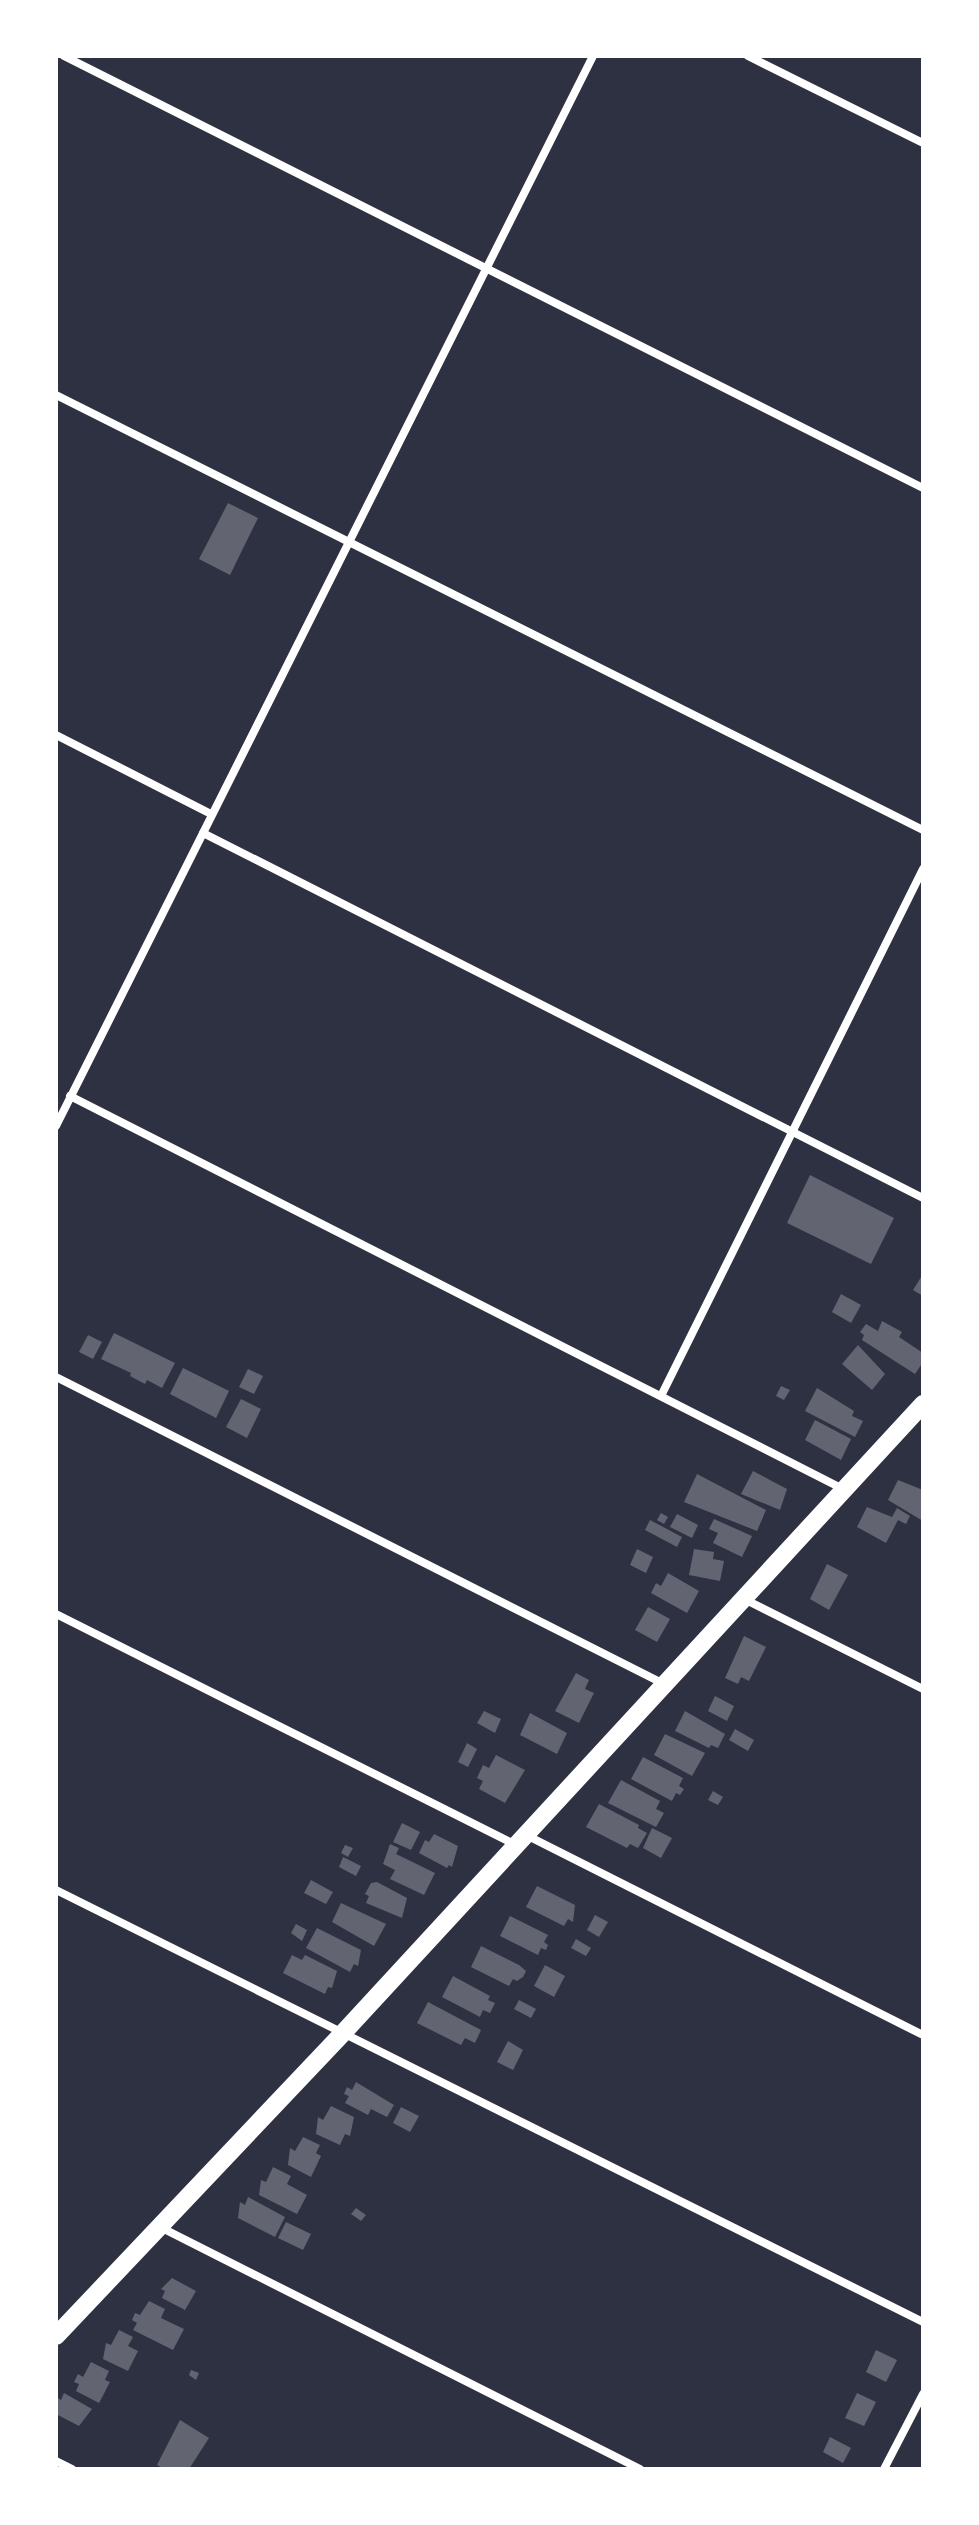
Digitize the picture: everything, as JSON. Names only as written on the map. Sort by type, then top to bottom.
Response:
[{"type":"main road","points":[[56,2336],[343,2033],[923,1404]]},
{"type":"street","points":[[64,56],[923,488]]},
{"type":"street","points":[[56,1126],[593,56]]},
{"type":"street","points":[[748,56],[923,143]]},
{"type":"street","points":[[56,395],[923,830]]},
{"type":"street","points":[[56,735],[211,814]]},
{"type":"street","points":[[203,833],[923,1198]]},
{"type":"street","points":[[661,1396],[923,869]]},
{"type":"street","points":[[70,1096],[845,1490]]},
{"type":"street","points":[[56,1377],[664,1684]]},
{"type":"street","points":[[743,1599],[923,1689]]},
{"type":"street","points":[[56,1614],[923,2035]]},
{"type":"street","points":[[56,1890],[923,2322]]},
{"type":"street","points":[[160,2227],[640,2469]]},
{"type":"street","points":[[884,2469],[923,2394]]},
{"type":"street","points":[[56,2461],[72,2469]]},
{"type":"building","points":[[228,503],[258,518],[230,575],[199,559]]},
{"type":"building","points":[[810,1175],[894,1218],[871,1264],[787,1223]]},
{"type":"building","points":[[923,1274],[923,1296],[913,1290]]},
{"type":"building","points":[[841,1294],[861,1305],[851,1323],[832,1312]]},
{"type":"building","points":[[882,1321],[902,1332],[899,1337],[923,1353],[923,1362],[915,1374],[862,1340],[864,1335],[860,1332],[866,1324],[878,1331]]},
{"type":"building","points":[[114,1333],[175,1363],[162,1388],[147,1380],[145,1384],[130,1376],[131,1373],[101,1359]]},
{"type":"building","points":[[88,1335],[102,1342],[93,1359],[79,1352]]},
{"type":"building","points":[[858,1345],[885,1374],[872,1390],[842,1364]]},
{"type":"building","points":[[183,1368],[229,1391],[216,1418],[170,1394]]},
{"type":"building","points":[[248,1369],[263,1376],[254,1394],[239,1387]]},
{"type":"building","points":[[781,1386],[790,1390],[784,1400],[776,1396]]},
{"type":"building","points":[[817,1388],[854,1411],[852,1416],[863,1421],[855,1437],[805,1411]]},
{"type":"building","points":[[241,1399],[261,1409],[247,1438],[226,1427]]},
{"type":"building","points":[[815,1420],[851,1439],[841,1460],[805,1440]]},
{"type":"building","points":[[753,1471],[787,1489],[780,1510],[741,1494]]},
{"type":"building","points":[[697,1474],[766,1510],[757,1531],[684,1502]]},
{"type":"building","points":[[898,1480],[923,1490],[923,1521],[888,1500]]},
{"type":"building","points":[[867,1507],[892,1517],[897,1508],[910,1516],[906,1524],[898,1520],[886,1543],[857,1527]]},
{"type":"building","points":[[661,1513],[668,1517],[664,1524],[657,1520]]},
{"type":"building","points":[[677,1514],[698,1525],[692,1538],[670,1527]]},
{"type":"building","points":[[714,1519],[752,1536],[742,1557],[713,1543],[718,1533],[709,1529]]},
{"type":"building","points":[[650,1520],[682,1537],[677,1547],[645,1530]]},
{"type":"building","points":[[637,1549],[653,1557],[646,1573],[630,1565]]},
{"type":"building","points":[[694,1549],[714,1552],[713,1559],[724,1561],[720,1581],[689,1575]]},
{"type":"building","points":[[827,1564],[848,1575],[829,1610],[810,1599]]},
{"type":"building","points":[[668,1573],[699,1591],[687,1613],[651,1593],[656,1583],[661,1586]]},
{"type":"building","points":[[648,1607],[670,1619],[657,1642],[635,1630]]},
{"type":"building","points":[[744,1636],[766,1647],[749,1681],[741,1677],[738,1684],[725,1678]]},
{"type":"building","points":[[576,1673],[589,1680],[585,1689],[594,1693],[579,1723],[555,1711]]},
{"type":"building","points":[[715,1696],[734,1706],[727,1721],[708,1711]]},
{"type":"building","points":[[484,1711],[501,1719],[495,1733],[477,1723]]},
{"type":"building","points":[[685,1711],[725,1734],[718,1748],[711,1745],[709,1748],[675,1731]]},
{"type":"building","points":[[530,1713],[567,1733],[557,1754],[520,1735]]},
{"type":"building","points":[[735,1729],[754,1740],[748,1751],[729,1740]]},
{"type":"building","points":[[665,1734],[705,1753],[692,1776],[654,1755]]},
{"type":"building","points":[[467,1743],[477,1749],[468,1767],[458,1762]]},
{"type":"building","points":[[496,1755],[525,1770],[505,1803],[479,1789],[483,1781],[477,1778],[483,1765],[489,1768]]},
{"type":"building","points":[[643,1757],[683,1778],[679,1786],[684,1789],[680,1795],[676,1793],[672,1801],[631,1779]]},
{"type":"building","points":[[621,1780],[660,1801],[656,1809],[664,1813],[656,1827],[608,1803]]},
{"type":"building","points":[[713,1791],[723,1797],[718,1805],[708,1800]]},
{"type":"building","points":[[599,1804],[639,1825],[638,1828],[647,1833],[638,1848],[630,1844],[627,1848],[586,1827]]},
{"type":"building","points":[[402,1823],[420,1832],[411,1850],[393,1842]]},
{"type":"building","points":[[652,1828],[672,1838],[661,1858],[643,1848]]},
{"type":"building","points":[[434,1834],[458,1846],[452,1867],[449,1865],[447,1868],[419,1853],[425,1840],[429,1842]]},
{"type":"building","points":[[390,1844],[399,1848],[396,1854],[435,1873],[424,1895],[390,1879],[395,1870],[383,1864]]},
{"type":"building","points":[[345,1845],[353,1848],[348,1857],[341,1853]]},
{"type":"building","points":[[343,1857],[361,1866],[356,1876],[339,1867]]},
{"type":"building","points":[[311,1880],[333,1892],[326,1904],[304,1893]]},
{"type":"building","points":[[377,1882],[407,1898],[402,1918],[366,1903],[369,1896],[365,1894],[371,1883]]},
{"type":"building","points":[[537,1886],[575,1905],[573,1922],[568,1919],[564,1926],[526,1907]]},
{"type":"building","points":[[341,1903],[386,1924],[374,1946],[332,1922]]},
{"type":"building","points":[[595,1915],[608,1922],[599,1937],[587,1930]]},
{"type":"building","points":[[510,1916],[548,1935],[544,1942],[548,1945],[546,1950],[541,1948],[538,1955],[500,1936]]},
{"type":"building","points":[[296,1924],[307,1930],[302,1941],[291,1933]]},
{"type":"building","points":[[317,1928],[361,1950],[358,1966],[354,1964],[350,1972],[306,1948]]},
{"type":"building","points":[[576,1939],[591,1948],[586,1956],[571,1948]]},
{"type":"building","points":[[481,1946],[519,1965],[526,1971],[523,1977],[517,1981],[513,1979],[509,1986],[471,1967]]},
{"type":"building","points":[[292,1955],[302,1960],[305,1955],[337,1971],[332,1988],[328,1987],[325,1994],[283,1973]]},
{"type":"building","points":[[545,1965],[565,1976],[554,1997],[534,1986]]},
{"type":"building","points":[[453,1976],[490,1996],[488,2000],[495,2003],[490,2013],[483,2010],[480,2017],[442,1997]]},
{"type":"building","points":[[519,2000],[536,2009],[531,2018],[514,2009]]},
{"type":"building","points":[[428,2002],[481,2030],[475,2043],[465,2038],[461,2045],[417,2023]]},
{"type":"building","points":[[508,2041],[523,2050],[513,2070],[497,2062]]},
{"type":"building","points":[[356,2082],[394,2105],[387,2117],[371,2109],[368,2115],[345,2103],[349,2096],[344,2094],[347,2087],[352,2090]]},
{"type":"building","points":[[331,2106],[354,2117],[350,2136],[345,2134],[340,2145],[316,2134],[318,2117],[323,2120]]},
{"type":"building","points":[[401,2107],[419,2116],[410,2132],[393,2123]]},
{"type":"building","points":[[303,2137],[320,2145],[316,2153],[321,2156],[311,2177],[288,2165],[290,2148],[295,2151]]},
{"type":"building","points":[[273,2167],[291,2176],[287,2184],[307,2195],[297,2214],[259,2195],[261,2180],[266,2182]]},
{"type":"building","points":[[248,2197],[285,2217],[275,2237],[238,2218],[240,2202],[245,2205]]},
{"type":"building","points":[[356,2208],[366,2215],[361,2221],[351,2214]]},
{"type":"building","points":[[286,2222],[311,2234],[303,2250],[278,2238]]},
{"type":"building","points":[[172,2278],[196,2291],[185,2310],[162,2298],[165,2291],[161,2289]]},
{"type":"building","points":[[149,2301],[165,2309],[161,2318],[184,2329],[173,2350],[133,2330],[137,2323],[132,2320],[135,2313],[140,2315]]},
{"type":"building","points":[[119,2330],[133,2337],[128,2346],[138,2351],[128,2371],[103,2359],[106,2343],[111,2345]]},
{"type":"building","points":[[876,2350],[897,2360],[886,2382],[866,2372]]},
{"type":"building","points":[[91,2362],[109,2371],[105,2380],[110,2382],[99,2403],[76,2391],[79,2384],[74,2382],[78,2374],[83,2377]]},
{"type":"building","points":[[191,2370],[199,2373],[196,2380],[189,2375]]},
{"type":"building","points":[[64,2393],[92,2409],[79,2426],[56,2414],[56,2397],[61,2400]]},
{"type":"building","points":[[857,2393],[876,2402],[864,2426],[845,2418]]},
{"type":"building","points":[[180,2420],[209,2438],[189,2469],[164,2469],[157,2465]]},
{"type":"building","points":[[830,2437],[851,2448],[843,2463],[823,2452]]}]
